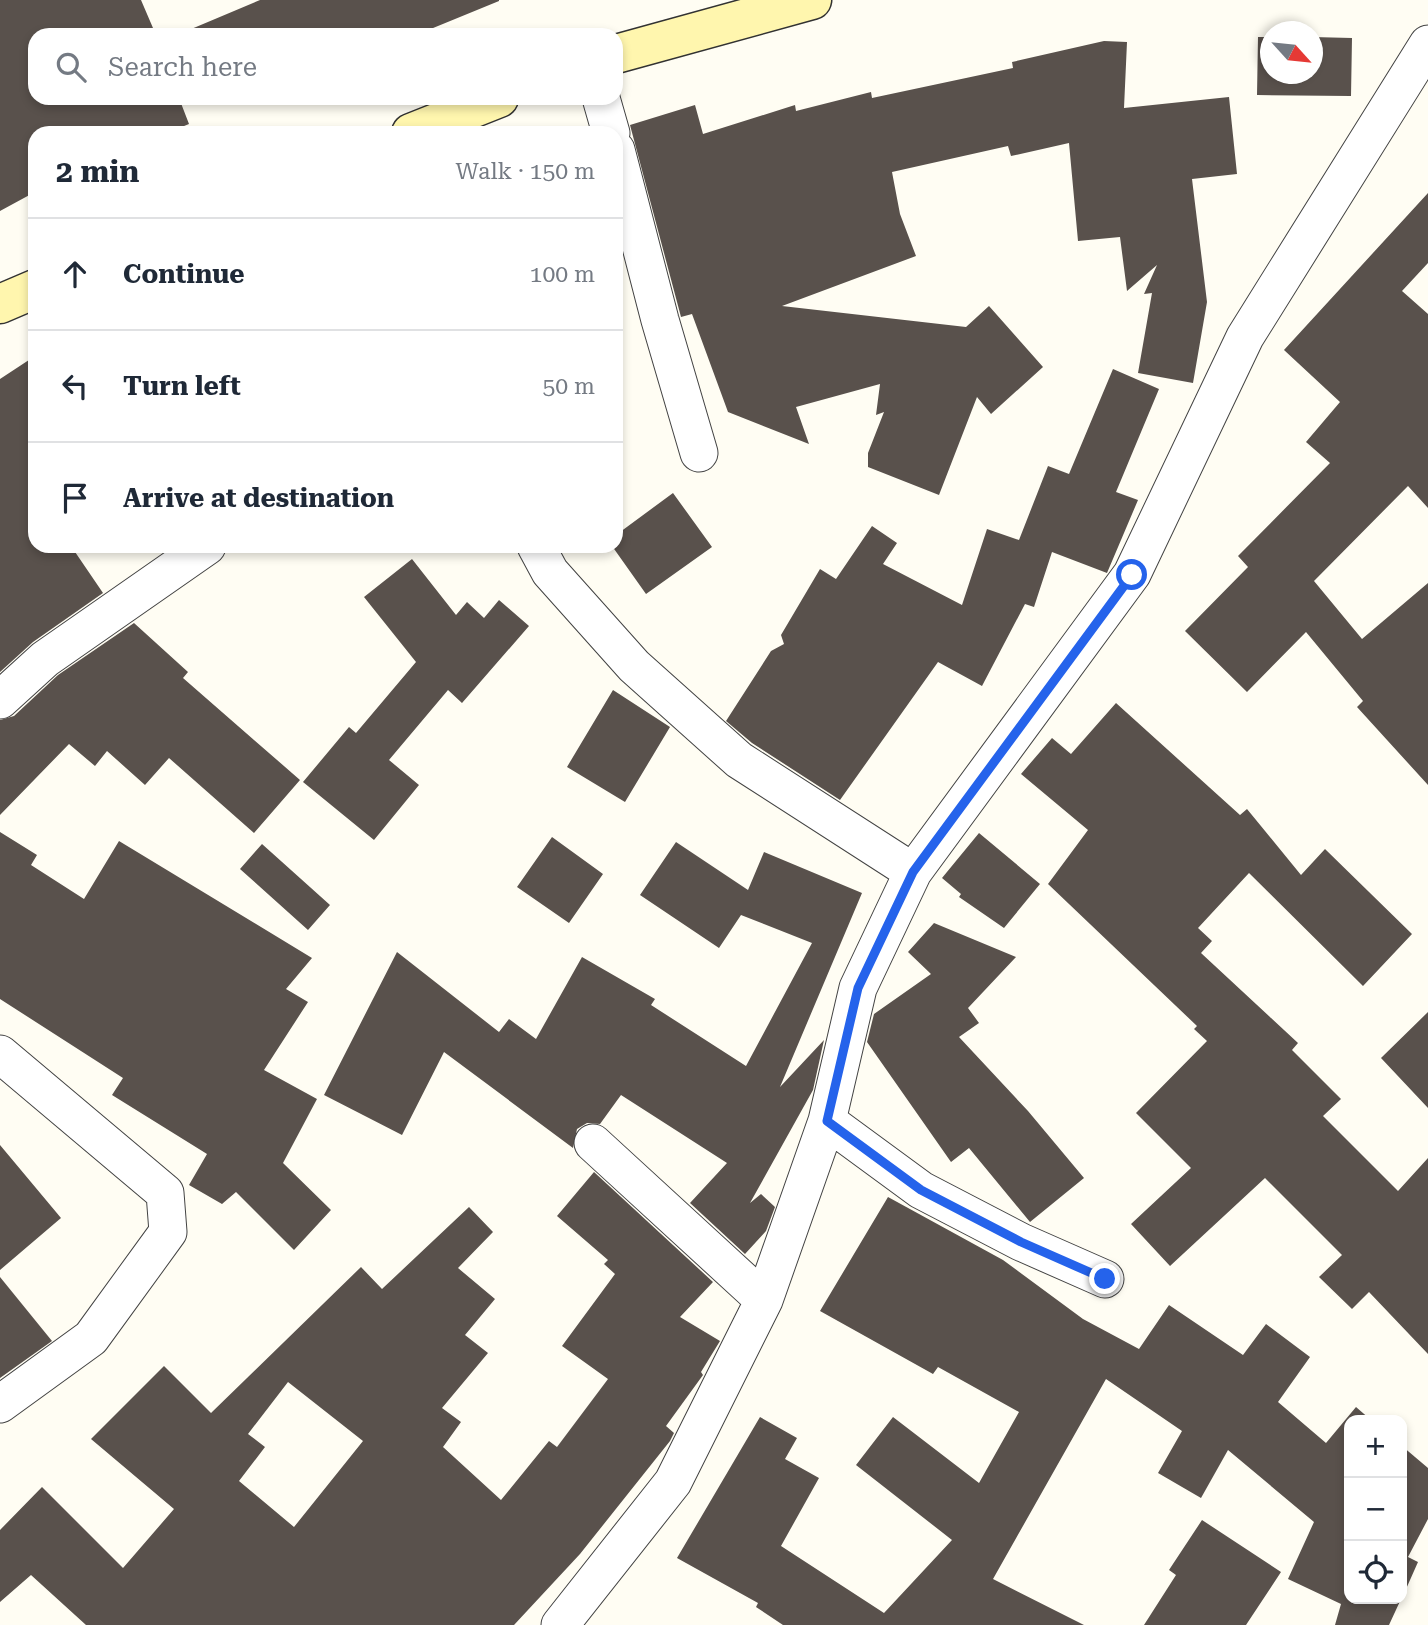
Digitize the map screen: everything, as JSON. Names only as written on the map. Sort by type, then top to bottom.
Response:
[{"type":"main road","points":[[623,52],[812,0]]},
{"type":"main road","points":[[429,126],[481,105]]},
{"type":"main road","points":[[0,304],[28,292]]},
{"type":"street","points":[[560,1625],[673,1482],[764,1300],[827,1121],[858,988],[913,872],[1132,575],[1245,337],[1428,44]]},
{"type":"street","points":[[603,105],[609,126]]},
{"type":"street","points":[[623,176],[699,453]]},
{"type":"street","points":[[0,700],[45,659],[196,553]]},
{"type":"street","points":[[540,553],[550,572],[634,666],[739,760],[913,872]]},
{"type":"street","points":[[0,1054],[165,1194],[168,1232],[91,1338],[0,1404]]},
{"type":"street","points":[[827,1121],[921,1190],[1021,1242],[1105,1279]]},
{"type":"street","points":[[593,1143],[764,1300]]},
{"type":"building","points":[[0,0],[141,0],[153,28],[28,28],[28,105],[182,105],[189,124],[28,126],[28,196],[0,211]]},
{"type":"building","points":[[260,0],[499,0],[433,28],[194,28]]},
{"type":"building","points":[[1258,37],[1260,84],[1323,84],[1323,37],[1352,38],[1351,96],[1257,95]]},
{"type":"building","points":[[1104,41],[1127,42],[1124,108],[1229,97],[1237,174],[1192,179],[1207,302],[1193,383],[1138,373],[1152,293],[1144,294],[1157,265],[1127,291],[1120,237],[1078,241],[1069,143],[1011,156],[1008,146],[892,172],[900,214],[916,256],[782,306],[966,327],[989,306],[1043,367],[991,414],[977,397],[939,495],[868,467],[868,453],[884,412],[876,415],[880,384],[796,407],[809,444],[728,412],[692,314],[681,317],[630,125],[695,105],[703,134],[795,105],[796,111],[871,92],[872,98],[1013,68],[1012,62]]},
{"type":"building","points":[[1428,193],[1428,263],[1402,291],[1428,314],[1428,508],[1408,486],[1314,581],[1362,639],[1428,583],[1428,785],[1357,707],[1363,701],[1306,632],[1247,692],[1185,631],[1248,567],[1238,556],[1330,463],[1306,442],[1340,402],[1284,350]]},
{"type":"building","points":[[28,361],[28,553],[76,553],[103,593],[33,642],[0,672],[0,379]]},
{"type":"building","points":[[1113,369],[1159,389],[1116,492],[1138,500],[1107,573],[1052,552],[1034,607],[1025,604],[982,686],[938,662],[840,800],[752,743],[726,721],[771,651],[784,644],[781,635],[820,569],[836,579],[872,526],[897,543],[883,564],[962,605],[987,529],[1019,540],[1048,466],[1069,474]]},
{"type":"building","points":[[673,493],[712,547],[646,594],[617,553],[623,553],[623,530]]},
{"type":"building","points":[[412,559],[456,615],[467,602],[484,618],[499,600],[529,626],[462,703],[448,690],[389,760],[419,785],[374,840],[303,782],[349,727],[356,733],[416,662],[364,597]]},
{"type":"building","points":[[134,623],[188,672],[183,678],[300,780],[254,833],[169,758],[145,785],[107,751],[95,766],[69,744],[0,815],[0,720],[14,716],[58,675]]},
{"type":"building","points":[[613,690],[670,727],[625,802],[567,767]]},
{"type":"building","points":[[1116,703],[1240,815],[1247,809],[1301,875],[1325,849],[1412,934],[1363,986],[1249,873],[1198,928],[1212,941],[1201,953],[1298,1043],[1292,1050],[1341,1099],[1323,1116],[1398,1191],[1428,1158],[1428,1354],[1369,1292],[1352,1309],[1319,1277],[1342,1255],[1265,1178],[1170,1266],[1131,1224],[1191,1168],[1136,1113],[1207,1041],[1194,1029],[1197,1026],[1048,884],[1088,830],[1021,774],[1052,738],[1071,754]]},
{"type":"building","points":[[0,832],[37,855],[31,865],[84,899],[119,841],[312,958],[286,989],[308,1002],[264,1070],[317,1099],[283,1163],[331,1210],[294,1250],[236,1192],[222,1204],[189,1185],[207,1154],[112,1095],[123,1078],[0,999]]},
{"type":"building","points":[[979,833],[1040,884],[1004,928],[959,897],[961,894],[942,878]]},
{"type":"building","points":[[552,837],[603,874],[569,923],[517,887]]},
{"type":"building","points":[[676,842],[748,890],[764,852],[862,893],[780,1087],[824,1040],[813,1090],[750,1203],[761,1194],[775,1207],[766,1231],[745,1254],[690,1203],[727,1163],[621,1095],[600,1124],[587,1123],[577,1129],[573,1148],[444,1052],[402,1135],[324,1095],[397,952],[499,1032],[509,1019],[536,1039],[582,957],[655,999],[651,1005],[746,1066],[812,943],[741,915],[719,948],[640,895]]},
{"type":"building","points":[[262,844],[330,905],[308,930],[240,869]]},
{"type":"building","points":[[934,923],[1016,957],[968,1008],[979,1023],[959,1037],[1028,1111],[1084,1178],[1030,1222],[969,1148],[951,1162],[867,1042],[874,1014],[931,974],[908,952]]},
{"type":"building","points":[[1428,1012],[1428,1108],[1381,1058]]},
{"type":"building","points":[[0,1145],[61,1218],[0,1270]]},
{"type":"building","points":[[594,1172],[713,1282],[680,1317],[720,1341],[701,1372],[703,1375],[666,1426],[674,1433],[670,1441],[580,1554],[514,1625],[86,1625],[31,1575],[0,1602],[0,1530],[42,1487],[123,1568],[174,1509],[91,1439],[164,1366],[211,1413],[361,1267],[382,1289],[469,1207],[493,1232],[458,1268],[495,1299],[465,1335],[488,1353],[442,1408],[461,1422],[443,1447],[501,1500],[549,1441],[557,1447],[608,1379],[562,1346],[615,1274],[604,1264],[608,1260],[557,1216]],"holes":[[[288,1382],[363,1441],[294,1527],[239,1481],[265,1447],[248,1434]]]},
{"type":"building","points":[[888,1197],[1003,1260],[1083,1319],[1139,1349],[1169,1305],[1243,1355],[1266,1324],[1310,1357],[1278,1402],[1326,1443],[1344,1421],[1344,1604],[1399,1604],[1389,1625],[1335,1625],[1341,1604],[1288,1579],[1314,1522],[1228,1450],[1201,1498],[1158,1473],[1182,1431],[1106,1379],[993,1579],[1084,1625],[783,1625],[756,1607],[758,1603],[677,1558],[760,1417],[797,1438],[785,1459],[819,1478],[781,1546],[884,1613],[952,1540],[856,1465],[893,1417],[979,1483],[1019,1412],[938,1367],[933,1374],[820,1311]]},
{"type":"building","points":[[0,1277],[52,1341],[0,1378]]},
{"type":"building","points":[[1356,1407],[1365,1415],[1349,1415]]},
{"type":"building","points":[[1407,1450],[1428,1468],[1428,1519],[1408,1557],[1418,1562],[1407,1587]]},
{"type":"building","points":[[1202,1520],[1281,1572],[1246,1625],[1144,1625],[1176,1575],[1169,1570]]},
{"type":"route","points":[[1105,1279],[1021,1242],[921,1190],[827,1121],[858,988],[913,872],[1014,731],[1132,575]]}]
